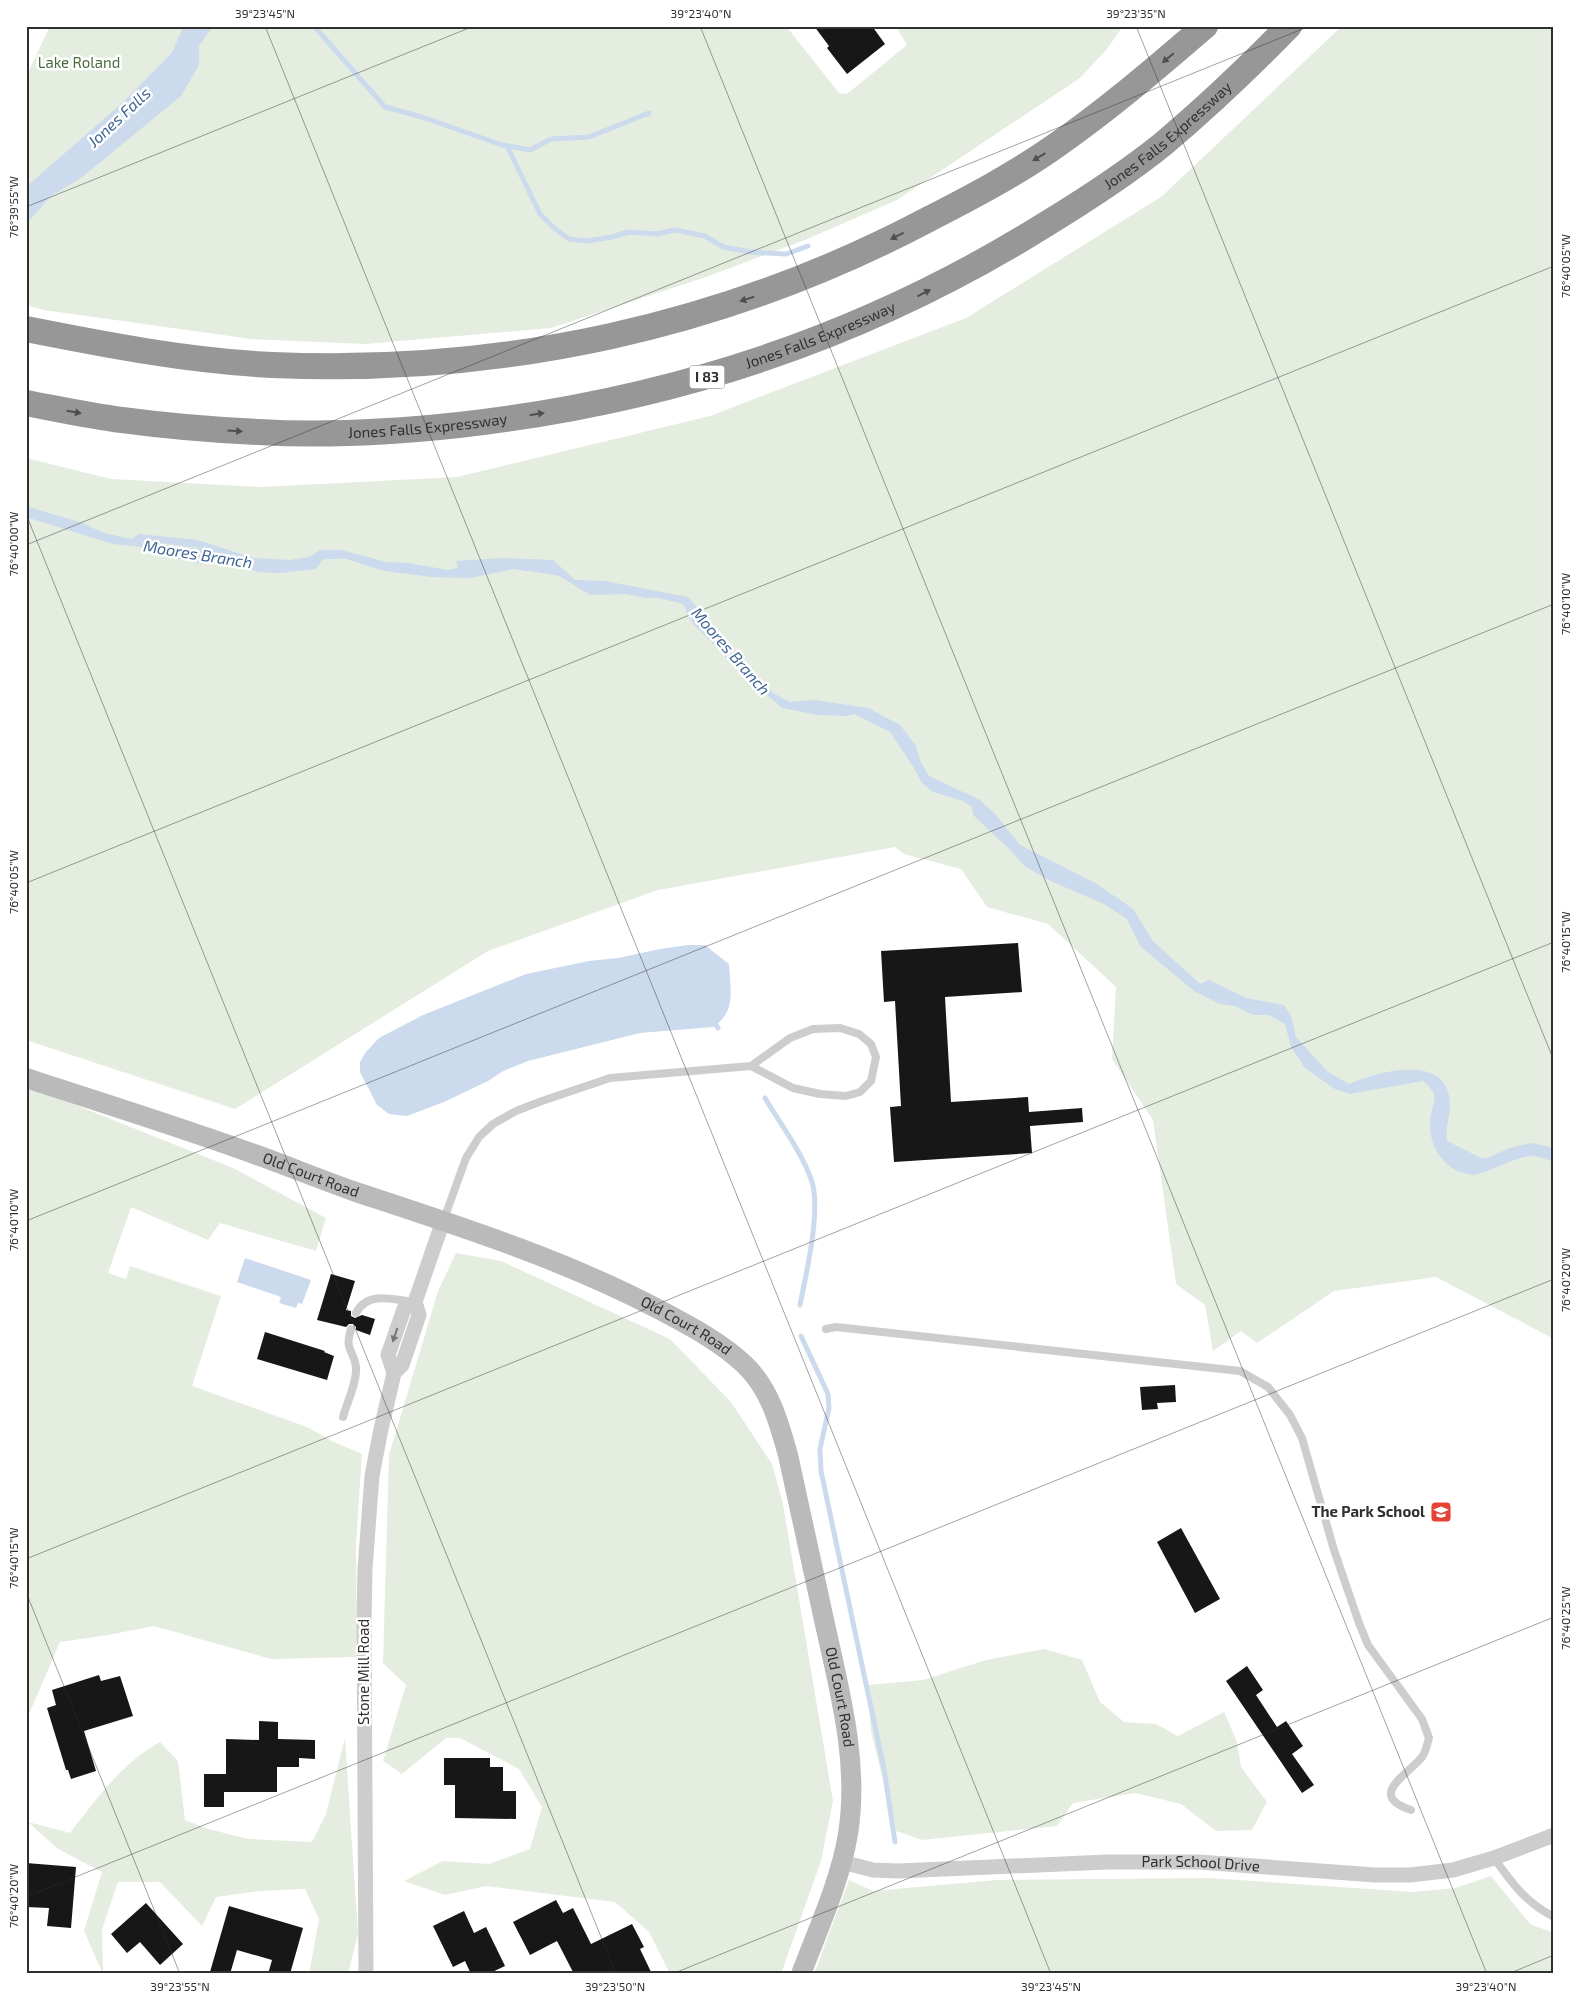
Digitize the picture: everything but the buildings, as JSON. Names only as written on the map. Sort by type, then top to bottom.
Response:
[{"type":"highway","points":[[27,329],[195,358],[270,365],[358,366],[423,364],[497,356],[562,347],[624,334],[702,313],[823,271],[959,204],[1048,151],[1124,95],[1205,26]]},
{"type":"highway","name":"Jones Falls Expressway","points":[[26,403],[119,420],[189,427],[263,432],[358,432],[428,428],[524,417],[638,395],[712,375],[782,353],[850,327],[920,296],[998,254],[1080,203],[1162,145],[1246,71],[1289,26]]},
{"type":"main road","name":"Old Court Road","points":[[26,1078],[257,1155],[322,1180],[443,1221],[572,1268],[630,1294],[689,1326],[715,1342],[746,1366],[766,1392],[780,1425],[788,1456],[842,1699],[852,1786],[849,1827],[842,1862],[801,1974]]},
{"type":"street","name":"Stone Mill Road","points":[[366,1974],[365,1569],[372,1476],[394,1374],[402,1365],[419,1314],[415,1302],[443,1221]]},
{"type":"street","name":"Park School Drive","points":[[842,1862],[873,1870],[898,1871],[1107,1862],[1199,1862],[1375,1875],[1410,1875],[1453,1870],[1494,1858],[1554,1835]]},
{"type":"lane","points":[[443,1221],[466,1158],[479,1137],[493,1124],[516,1111],[570,1090],[610,1078],[751,1066],[790,1038],[813,1030],[840,1028],[859,1034],[871,1044],[876,1056],[871,1082],[860,1092],[846,1096],[820,1094],[793,1088],[751,1066]]},
{"type":"lane","points":[[356,1313],[358,1308],[370,1300],[380,1298],[415,1302]]},
{"type":"lane","points":[[826,1329],[836,1327],[1240,1371],[1268,1387],[1290,1415],[1302,1438],[1334,1550],[1368,1644],[1422,1719],[1430,1738],[1422,1756],[1395,1782],[1391,1790],[1392,1798],[1402,1807],[1411,1810]]},
{"type":"lane","points":[[343,1417],[356,1365],[347,1344],[351,1328]]},
{"type":"lane","points":[[1494,1858],[1520,1893],[1534,1906],[1554,1916]]},
{"type":"green space","name":"Lake Roland","points":[[50,26],[786,26],[839,93],[847,94],[907,45],[897,28],[899,26],[1123,26],[1107,49],[1080,78],[897,200],[805,240],[709,276],[551,328],[365,344],[251,339],[44,310],[26,305],[26,77]]},
{"type":"green space","points":[[1342,26],[1554,26],[1554,130],[1552,136],[1554,143],[1554,1339],[1436,1277],[1334,1291],[1257,1343],[1241,1331],[1213,1351],[1205,1305],[1176,1284],[1153,1120],[1112,1059],[1116,987],[1048,924],[987,907],[961,869],[904,854],[895,847],[658,890],[488,951],[235,1109],[26,1040],[26,458],[111,479],[261,487],[457,477],[710,416],[966,318],[1161,197]]},
{"type":"green space","points":[[26,1085],[233,1168],[326,1218],[316,1251],[220,1223],[208,1240],[131,1207],[108,1273],[126,1279],[130,1266],[221,1296],[192,1386],[307,1427],[334,1442],[362,1454],[356,1544],[357,1657],[271,1659],[154,1626],[60,1642],[26,1721]]},
{"type":"green space","points":[[456,1253],[501,1261],[670,1339],[731,1402],[772,1464],[783,1504],[833,1801],[821,1861],[781,1974],[670,1974],[649,1932],[615,1902],[486,1886],[445,1895],[404,1881],[443,1861],[489,1864],[530,1849],[542,1807],[519,1769],[460,1738],[446,1738],[402,1774],[383,1761],[406,1685],[383,1663],[389,1455],[438,1291]]},
{"type":"green space","points":[[1044,1649],[1082,1660],[1100,1702],[1124,1722],[1156,1724],[1178,1736],[1224,1712],[1237,1742],[1241,1767],[1267,1802],[1252,1830],[1216,1831],[1181,1804],[1135,1793],[1073,1803],[1057,1826],[922,1840],[896,1831],[871,1732],[868,1685],[923,1680],[986,1660]]},
{"type":"green space","points":[[345,1738],[358,1934],[348,1974],[309,1974],[319,1919],[305,1889],[259,1891],[216,1897],[202,1926],[160,1882],[118,1882],[102,1929],[103,1974],[84,1931],[102,1872],[58,1849],[28,1822],[70,1833],[111,1782],[134,1760],[160,1742],[178,1761],[185,1820],[208,1829],[249,1839],[312,1842],[326,1814]]},
{"type":"green space","points":[[1491,1876],[1530,1924],[1554,1933],[1554,1974],[814,1974],[849,1880],[873,1891],[997,1880],[1209,1878],[1413,1892],[1455,1888]]},
{"type":"water","name":"Jones Falls","points":[[184,26],[213,26],[199,46],[199,65],[181,96],[81,178],[51,196],[26,224],[26,187],[121,104],[171,54]]},
{"type":"water","points":[[26,506],[82,523],[104,533],[131,539],[139,534],[198,540],[253,558],[290,560],[309,557],[320,550],[341,550],[387,562],[408,563],[448,570],[458,568],[456,561],[503,558],[553,560],[575,580],[605,581],[688,597],[773,693],[790,702],[814,700],[868,708],[900,725],[916,746],[921,763],[929,776],[980,800],[995,814],[1020,845],[1097,884],[1133,909],[1153,941],[1200,984],[1209,980],[1246,998],[1284,1005],[1291,1016],[1296,1037],[1328,1072],[1349,1084],[1391,1071],[1421,1071],[1434,1075],[1444,1083],[1449,1096],[1450,1108],[1447,1141],[1481,1158],[1488,1158],[1509,1148],[1532,1143],[1554,1148],[1554,1162],[1532,1156],[1475,1174],[1465,1173],[1452,1168],[1441,1157],[1431,1137],[1430,1122],[1434,1095],[1423,1081],[1350,1094],[1335,1089],[1305,1068],[1291,1047],[1285,1024],[1269,1015],[1253,1015],[1235,1006],[1220,1004],[1194,991],[1140,946],[1127,919],[1104,904],[1053,882],[1026,867],[973,815],[972,807],[963,801],[933,792],[922,783],[890,732],[854,714],[847,716],[818,715],[782,708],[741,672],[693,624],[683,604],[659,598],[646,598],[626,594],[590,595],[559,576],[513,569],[470,578],[432,577],[384,571],[334,555],[326,555],[316,569],[279,573],[258,572],[214,558],[202,564],[178,559],[175,553],[196,556],[199,548],[159,543],[142,547],[113,544],[26,517]]},
{"type":"water","points":[[688,945],[705,945],[729,964],[731,991],[729,1007],[721,1021],[713,1027],[640,1033],[528,1061],[503,1071],[488,1081],[444,1102],[407,1116],[389,1114],[377,1105],[360,1072],[360,1062],[366,1052],[379,1038],[423,1015],[526,974],[589,961],[618,958]]},
{"type":"water","points":[[245,1258],[311,1280],[302,1304],[298,1303],[296,1308],[279,1303],[281,1297],[237,1282]]},
{"type":"waterway","points":[[314,26],[385,107],[422,117],[502,145],[530,150],[551,139],[589,137],[649,113]]},
{"type":"waterway","points":[[507,146],[540,214],[569,239],[587,241],[628,232],[657,234],[675,230],[705,236],[723,247],[750,252],[786,254],[808,246]]},
{"type":"waterway","name":"Moores Branch","points":[[142,545],[203,552]]},
{"type":"waterway","name":"Moores Branch","points":[[321,557],[342,556]]},
{"type":"waterway","points":[[765,1098],[803,1160],[812,1182],[815,1209],[814,1226],[800,1305]]},
{"type":"waterway","points":[[801,1336],[828,1394],[829,1408],[820,1449],[821,1471],[884,1769],[895,1842]]},
{"type":"place","name":"The Park School","points":[[1441,1512]]}]
